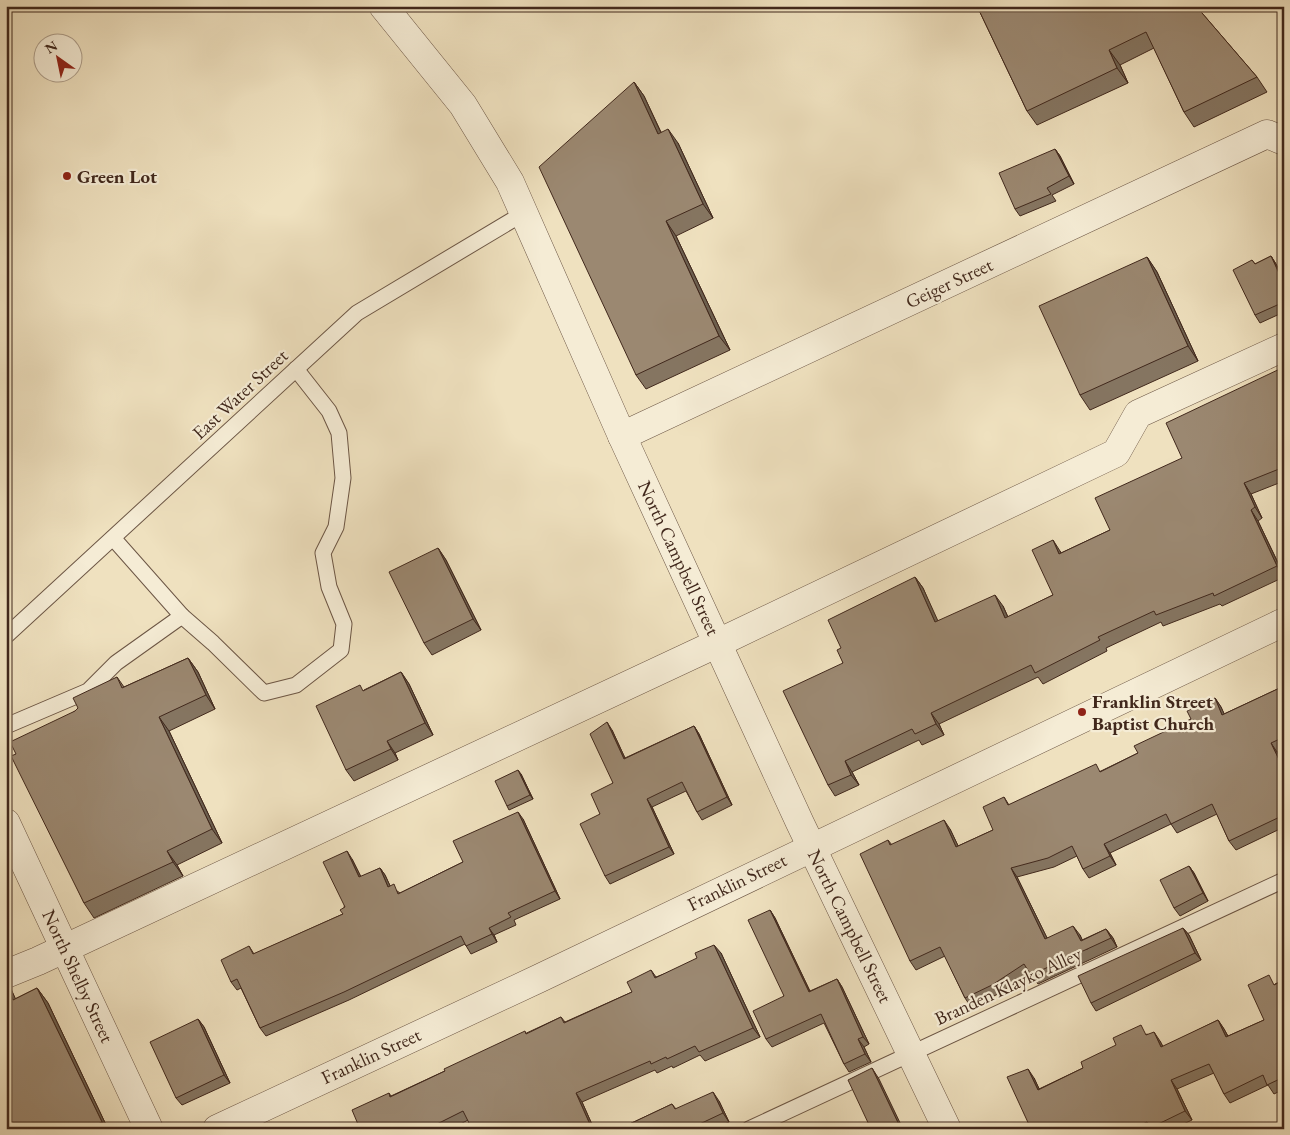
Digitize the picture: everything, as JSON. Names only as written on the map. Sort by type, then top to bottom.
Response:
[{"type":"street","name":"North Campbell Street","points":[[383,6],[463,106],[490,147],[524,213],[622,436],[811,846],[947,1129]]},
{"type":"street","name":"Geiger Street","points":[[622,436],[1267,134],[1280,139]]},
{"type":"street","points":[[6,974],[65,949],[1116,453],[1138,414],[1284,347]]},
{"type":"street","name":"Franklin Street","points":[[217,1129],[540,978],[811,846],[1284,622]]},
{"type":"street","name":"North Shelby Street","points":[[6,823],[149,1129]]},
{"type":"lane","name":"East Water Street","points":[[6,636],[357,313],[524,213]]},
{"type":"lane","points":[[113,538],[182,616],[213,643],[264,693],[296,685],[341,650],[344,624],[329,587],[323,553],[336,527],[343,478],[339,433],[329,411],[296,369]]},
{"type":"lane","points":[[6,726],[88,691],[116,664],[182,616]]},
{"type":"lane","name":"Branden Klayko Alley","points":[[749,1129],[1284,880]]},
{"type":"building","points":[[977,6],[1196,6],[1257,77],[1184,112],[1146,32],[1109,50],[1117,68],[1027,111]]},
{"type":"building","points":[[634,82],[658,134],[668,129],[703,204],[666,221],[719,336],[636,375],[539,167]]},
{"type":"building","points":[[1055,149],[1069,176],[1047,188],[1051,194],[1015,209],[999,173]]},
{"type":"building","points":[[1271,256],[1284,284],[1284,302],[1255,315],[1233,270],[1252,260],[1255,264]]},
{"type":"building","points":[[1147,257],[1188,346],[1080,395],[1039,306]]},
{"type":"building","points":[[1284,367],[1284,467],[1244,483],[1255,507],[1251,510],[1277,566],[1214,596],[1213,593],[1156,615],[1154,611],[1098,637],[1100,640],[1035,673],[1031,665],[931,713],[936,724],[915,734],[912,729],[845,761],[851,775],[828,785],[783,691],[843,663],[837,650],[841,648],[828,620],[915,577],[935,622],[995,595],[1005,618],[1053,595],[1032,550],[1053,540],[1059,554],[1110,530],[1095,498],[1182,458],[1166,423]]},
{"type":"building","points":[[438,548],[473,619],[424,643],[389,572]]},
{"type":"building","points":[[188,658],[206,695],[159,717],[212,829],[167,851],[173,862],[84,903],[11,756],[16,754],[10,742],[75,711],[78,708],[73,698],[117,677],[122,688]]},
{"type":"building","points":[[401,672],[425,723],[387,741],[391,749],[346,770],[316,706],[360,685],[363,691]]},
{"type":"building","points":[[1284,686],[1284,737],[1271,743],[1284,770],[1284,815],[1229,841],[1212,804],[1171,824],[1166,814],[1104,844],[1110,856],[1083,869],[1072,846],[1048,858],[1011,868],[1045,939],[1073,926],[1081,941],[1106,929],[1111,938],[1031,975],[1024,964],[992,985],[965,998],[940,947],[910,961],[860,854],[888,840],[890,845],[944,820],[956,847],[993,830],[983,807],[1004,797],[1008,805],[1096,764],[1100,772],[1138,753],[1134,746],[1191,719],[1187,711],[1215,698],[1222,715]]},
{"type":"building","points":[[607,722],[624,759],[694,726],[727,797],[697,812],[682,782],[647,799],[669,847],[605,876],[580,824],[600,814],[591,794],[613,783],[590,734]]},
{"type":"building","points":[[518,770],[530,795],[507,806],[495,781]]},
{"type":"building","points":[[518,812],[555,891],[508,913],[511,917],[489,928],[492,934],[466,946],[461,936],[344,992],[260,1028],[237,979],[231,982],[221,960],[249,946],[253,954],[343,914],[340,910],[345,907],[323,862],[347,851],[359,877],[380,868],[388,887],[394,884],[398,894],[463,862],[453,841]]},
{"type":"building","points":[[1189,866],[1203,893],[1174,908],[1160,880]]},
{"type":"building","points":[[770,910],[809,992],[837,979],[863,1037],[858,1039],[865,1054],[844,1064],[821,1014],[766,1039],[753,1011],[784,996],[748,920]]},
{"type":"building","points":[[1183,928],[1195,953],[1091,1003],[1078,976]]},
{"type":"building","points":[[714,945],[753,1028],[699,1052],[695,1046],[667,1059],[666,1057],[651,1064],[650,1061],[576,1093],[592,1129],[472,1129],[463,1111],[427,1129],[360,1129],[352,1110],[389,1093],[390,1097],[525,1031],[526,1034],[561,1017],[564,1023],[632,992],[627,982],[651,970],[655,978],[697,958],[695,953]]},
{"type":"building","points":[[1269,975],[1274,985],[1284,980],[1284,1063],[1281,1064],[1284,1069],[1284,1077],[1267,1085],[1263,1075],[1224,1094],[1209,1064],[1171,1080],[1185,1111],[1150,1128],[1147,1122],[1132,1129],[1031,1129],[1007,1077],[1028,1069],[1038,1090],[1083,1068],[1081,1062],[1116,1045],[1113,1038],[1141,1025],[1146,1035],[1154,1032],[1161,1047],[1218,1020],[1226,1037],[1264,1020],[1248,985]]},
{"type":"building","points":[[6,986],[13,1000],[37,988],[102,1122],[88,1129],[6,1129]]},
{"type":"building","points":[[198,1019],[224,1075],[176,1098],[150,1042]]},
{"type":"building","points":[[872,1068],[901,1129],[871,1129],[848,1080]]},
{"type":"building","points":[[713,1092],[723,1113],[689,1129],[619,1129],[672,1104],[675,1109]]},
{"type":"place","name":"Green Lot","points":[[67,176]]},
{"type":"place","name":"Franklin Street Baptist Church","points":[[1082,712]]}]
